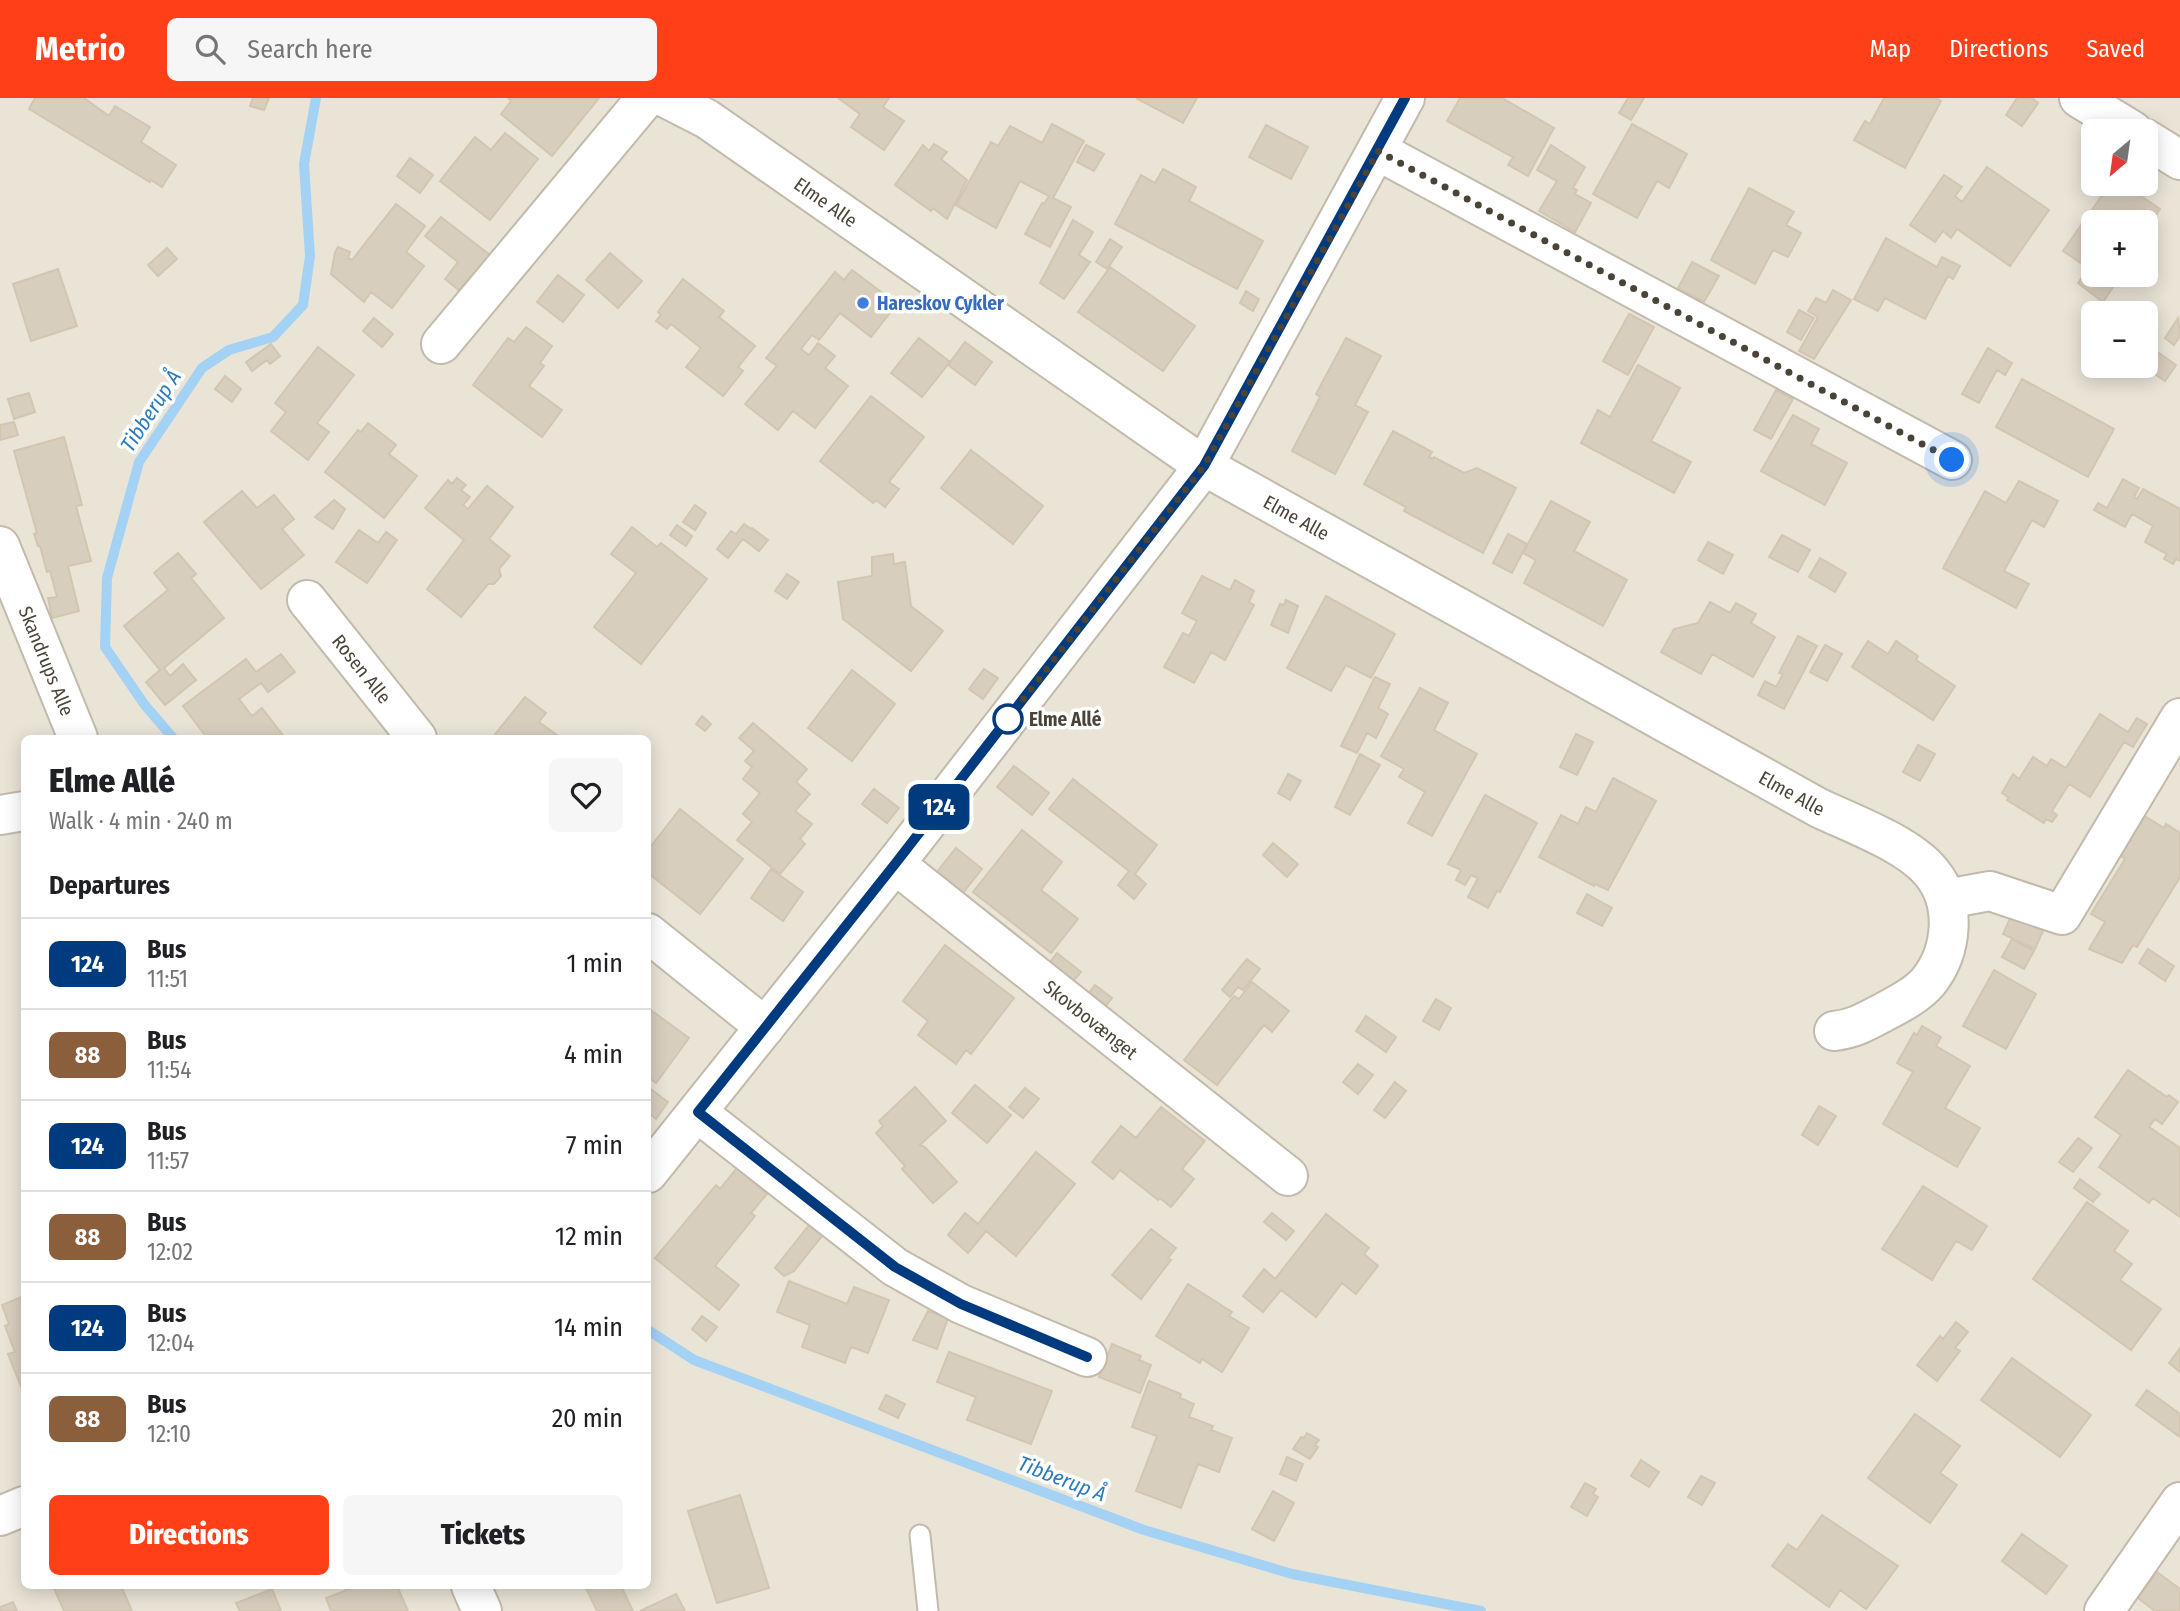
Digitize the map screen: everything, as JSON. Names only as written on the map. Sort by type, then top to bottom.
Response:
[{"type":"street","points":[[441,344],[646,98]]},
{"type":"street","name":"Elme Alle","points":[[666,98],[715,109],[1204,466],[1819,808],[1910,852],[1932,873],[1946,899],[1950,929],[1943,958],[1927,983],[1903,1001],[1852,1029],[1834,1031]]},
{"type":"street","points":[[651,1169],[895,864],[1204,466],[1405,98]]},
{"type":"street","points":[[2079,98],[2113,119]]},
{"type":"street","points":[[2158,146],[2180,160]]},
{"type":"street","points":[[1378,151],[1952,460]]},
{"type":"street","name":"Skandrups Alle","points":[[0,545],[77,735]]},
{"type":"street","name":"Rosen Alle","points":[[307,600],[415,735]]},
{"type":"street","points":[[1946,899],[1990,891],[2062,915],[2180,718]]},
{"type":"street","points":[[0,815],[21,812]]},
{"type":"street","name":"Skovbovænget","points":[[895,864],[1287,1176]]},
{"type":"street","points":[[651,935],[765,1027]]},
{"type":"street","points":[[698,1112],[895,1267],[961,1304],[1087,1357]]},
{"type":"street","points":[[2104,1611],[2180,1502]]},
{"type":"street","points":[[0,1516],[21,1507]]},
{"type":"street","points":[[472,1589],[482,1611]]},
{"type":"lane","points":[[919,1535],[928,1611]]},
{"type":"shaded area","points":[[0,98],[2180,98],[2180,1611],[0,1611]]},
{"type":"building","points":[[35,98],[84,98],[109,116],[115,106],[150,127],[141,142],[176,165],[162,187],[151,180],[150,182],[29,109]]},
{"type":"building","points":[[253,98],[269,98],[264,110],[250,106]]},
{"type":"building","points":[[508,98],[599,98],[552,156],[501,114],[511,101]]},
{"type":"building","points":[[838,98],[889,98],[883,107],[904,121],[884,150],[851,127],[860,114]]},
{"type":"building","points":[[1136,98],[1197,98],[1183,123]]},
{"type":"building","points":[[1460,98],[1502,98],[1554,128],[1528,176],[1508,165],[1513,157],[1447,121]]},
{"type":"building","points":[[1628,98],[1644,98],[1631,120],[1619,113]]},
{"type":"building","points":[[1884,98],[1936,98],[1941,101],[1905,168],[1854,140],[1865,121],[1870,124]]},
{"type":"building","points":[[2017,98],[2032,98],[2038,103],[2022,126],[2006,115]]},
{"type":"building","points":[[1052,124],[1084,141],[1053,198],[1071,207],[1050,247],[1025,234],[1042,203],[1044,204],[1049,196],[1020,181],[996,228],[956,205],[991,142],[998,146],[1010,126],[1042,143]]},
{"type":"building","points":[[1632,124],[1687,154],[1669,188],[1657,181],[1637,218],[1593,194]]},
{"type":"building","points":[[1266,125],[1308,147],[1291,179],[1249,157]]},
{"type":"building","points":[[505,133],[538,159],[490,220],[440,181],[475,137],[491,150]]},
{"type":"building","points":[[934,144],[947,152],[941,159],[967,180],[947,219],[895,185],[923,145],[929,151]]},
{"type":"building","points":[[1086,145],[1104,154],[1094,171],[1077,162]]},
{"type":"building","points":[[1551,145],[1585,167],[1573,188],[1577,190],[1575,194],[1591,203],[1575,232],[1539,211],[1557,181],[1537,170]]},
{"type":"building","points":[[410,158],[433,175],[420,193],[397,176]]},
{"type":"building","points":[[1987,167],[2049,210],[2010,266],[1957,229],[1951,238],[1943,231],[1935,242],[1910,225],[1944,175],[1962,187],[1955,196],[1962,202]]},
{"type":"building","points":[[1163,169],[1196,187],[1189,201],[1263,241],[1237,289],[1115,224],[1141,175],[1155,183]]},
{"type":"building","points":[[1749,188],[1794,212],[1786,225],[1801,233],[1788,257],[1773,250],[1755,284],[1711,260]]},
{"type":"building","points":[[2102,196],[2141,196],[2160,209],[2158,212],[2092,210]]},
{"type":"building","points":[[396,204],[425,226],[406,252],[424,266],[392,308],[371,292],[364,302],[331,274],[338,247],[350,252],[348,258],[352,260]]},
{"type":"building","points":[[441,217],[499,262],[470,299],[445,279],[458,262],[425,236]]},
{"type":"building","points":[[1073,220],[1093,232],[1079,255],[1090,262],[1064,299],[1040,283]]},
{"type":"building","points":[[2081,225],[2081,263],[2063,251]]},
{"type":"building","points":[[1886,238],[1937,267],[1942,257],[1960,266],[1953,279],[1948,276],[1925,319],[1885,298],[1878,311],[1854,299]]},
{"type":"building","points":[[1110,239],[1122,247],[1107,269],[1096,262]]},
{"type":"building","points":[[167,248],[177,259],[158,276],[148,265]]},
{"type":"building","points":[[610,253],[642,281],[618,308],[586,280]]},
{"type":"building","points":[[1692,262],[1719,276],[1704,302],[1678,288]]},
{"type":"building","points":[[1110,267],[1195,326],[1163,371],[1078,312]]},
{"type":"building","points":[[58,269],[77,326],[31,341],[13,284]]},
{"type":"building","points":[[852,270],[897,304],[871,337],[840,313],[819,340],[812,335],[801,349],[809,355],[818,343],[835,356],[825,368],[848,386],[815,428],[793,411],[778,430],[745,404],[777,366],[766,358],[835,272],[844,280]]},
{"type":"building","points":[[558,275],[584,295],[563,322],[537,302]]},
{"type":"building","points":[[683,279],[724,311],[719,317],[755,346],[738,367],[743,371],[723,396],[686,367],[701,348],[671,324],[667,329],[656,321],[661,315],[658,312]]},
{"type":"building","points":[[2083,287],[2113,287],[2102,301]]},
{"type":"building","points":[[1833,290],[1851,300],[1814,359],[1799,351],[1818,317],[1808,311],[1816,298],[1826,303]]},
{"type":"building","points":[[1246,291],[1259,299],[1253,311],[1240,303]]},
{"type":"building","points":[[1799,310],[1814,318],[1801,340],[1787,332]]},
{"type":"building","points":[[1629,314],[1654,327],[1628,375],[1603,361]]},
{"type":"building","points":[[374,318],[393,334],[382,347],[363,331]]},
{"type":"building","points":[[2178,318],[2180,336],[2174,345],[2165,338]]},
{"type":"building","points":[[526,327],[552,346],[540,363],[544,366],[529,386],[562,410],[542,437],[473,385],[508,338],[514,342]]},
{"type":"building","points":[[919,338],[950,362],[922,397],[891,373]]},
{"type":"building","points":[[1346,338],[1381,356],[1355,405],[1368,412],[1335,474],[1292,451],[1320,397],[1316,394]]},
{"type":"building","points":[[965,342],[992,362],[975,385],[948,365]]},
{"type":"building","points":[[271,344],[280,356],[270,364],[267,360],[252,371],[246,362]]},
{"type":"building","points":[[318,347],[354,375],[317,423],[329,432],[308,460],[271,431],[286,412],[275,403]]},
{"type":"building","points":[[1988,348],[2012,363],[2005,375],[1997,370],[1979,403],[1962,394]]},
{"type":"building","points":[[2158,352],[2176,365],[2165,381],[2158,376]]},
{"type":"building","points":[[1638,365],[1680,388],[1651,441],[1691,462],[1674,493],[1581,443],[1598,410],[1610,417]]},
{"type":"building","points":[[225,376],[241,389],[232,402],[215,389]]},
{"type":"building","points":[[2022,379],[2114,429],[2088,477],[1996,427]]},
{"type":"building","points":[[1776,390],[1793,399],[1771,439],[1754,430]]},
{"type":"building","points":[[29,393],[35,412],[14,419],[8,399]]},
{"type":"building","points":[[871,396],[924,437],[889,482],[899,489],[885,507],[876,500],[873,503],[820,461]]},
{"type":"building","points":[[1793,415],[1819,429],[1811,444],[1847,463],[1825,505],[1761,471]]},
{"type":"building","points":[[14,422],[18,435],[0,440],[0,425]]},
{"type":"building","points":[[368,423],[396,445],[389,454],[417,476],[384,518],[325,472],[358,430],[361,432]]},
{"type":"building","points":[[1393,431],[1432,452],[1429,457],[1433,459],[1434,457],[1464,473],[1477,468],[1516,488],[1483,553],[1404,511],[1406,507],[1364,484]]},
{"type":"building","points":[[64,437],[82,505],[76,506],[91,561],[68,566],[79,611],[52,618],[48,598],[57,597],[50,571],[47,572],[34,534],[37,533],[14,451]]},
{"type":"building","points":[[971,450],[1043,506],[1013,544],[941,488]]},
{"type":"building","points":[[457,478],[466,485],[461,490],[470,497],[463,505],[468,509],[487,486],[513,507],[489,539],[510,556],[499,569],[501,576],[494,584],[488,584],[461,617],[427,589],[464,540],[425,508],[448,480],[452,484]]},
{"type":"building","points":[[2123,479],[2139,488],[2134,497],[2137,499],[2143,489],[2180,509],[2180,561],[2176,559],[2173,564],[2164,559],[2167,554],[2145,542],[2153,526],[2132,514],[2125,527],[2094,510],[2098,503],[2107,508]]},
{"type":"building","points":[[2019,481],[2058,501],[2044,527],[2032,520],[2004,571],[2029,584],[2016,608],[1943,568],[1985,491],[2006,503]]},
{"type":"building","points":[[242,491],[257,508],[274,495],[294,519],[282,529],[304,555],[261,589],[204,522]]},
{"type":"building","points":[[334,500],[345,509],[333,529],[315,517]]},
{"type":"building","points":[[1551,501],[1590,522],[1574,551],[1627,580],[1603,626],[1524,583],[1536,560],[1523,553]]},
{"type":"building","points":[[695,505],[706,513],[695,530],[683,522]]},
{"type":"building","points":[[744,524],[768,540],[759,551],[743,539],[728,558],[717,549],[731,531],[736,534]]},
{"type":"building","points":[[677,525],[692,536],[686,546],[670,535]]},
{"type":"building","points":[[632,527],[657,547],[661,543],[707,579],[641,664],[594,627],[636,573],[611,554]]},
{"type":"building","points":[[359,530],[378,543],[386,532],[397,540],[367,583],[336,562]]},
{"type":"building","points":[[1508,534],[1527,544],[1512,573],[1493,563]]},
{"type":"building","points":[[1782,535],[1810,550],[1798,572],[1769,557]]},
{"type":"building","points":[[1708,542],[1733,555],[1723,574],[1698,560]]},
{"type":"building","points":[[178,553],[196,574],[191,578],[224,618],[164,668],[170,676],[183,664],[196,680],[165,705],[146,682],[160,670],[124,626],[168,590],[154,573]]},
{"type":"building","points":[[893,554],[894,564],[905,562],[911,606],[943,631],[911,671],[843,619],[838,582],[872,576],[872,557]]},
{"type":"building","points":[[1820,558],[1846,573],[1835,592],[1809,577]]},
{"type":"building","points":[[787,574],[799,582],[787,599],[775,591]]},
{"type":"building","points":[[1202,576],[1230,590],[1235,580],[1254,591],[1249,602],[1254,605],[1225,660],[1211,652],[1194,683],[1164,667],[1183,633],[1189,636],[1197,621],[1182,613]]},
{"type":"building","points":[[1326,596],[1395,634],[1371,678],[1346,665],[1331,691],[1287,668]]},
{"type":"building","points":[[1286,600],[1298,606],[1288,633],[1271,625],[1280,604],[1284,605]]},
{"type":"building","points":[[1710,602],[1730,613],[1736,603],[1756,614],[1751,623],[1775,637],[1753,677],[1712,654],[1701,674],[1661,652],[1674,629],[1698,623]]},
{"type":"building","points":[[1798,636],[1817,646],[1784,709],[1758,695],[1765,681],[1776,687],[1783,674],[1779,673]]},
{"type":"building","points":[[1868,641],[1888,654],[1896,641],[1918,656],[1916,660],[1955,686],[1933,720],[1852,667]]},
{"type":"building","points":[[1825,645],[1842,654],[1827,681],[1810,672]]},
{"type":"building","points":[[281,654],[295,672],[268,692],[261,683],[239,699],[252,716],[262,708],[283,735],[205,735],[183,706],[246,659],[256,672]]},
{"type":"building","points":[[984,669],[998,678],[983,699],[969,689]]},
{"type":"building","points":[[852,670],[895,704],[852,761],[808,728]]},
{"type":"building","points":[[1375,677],[1390,684],[1378,708],[1388,714],[1376,738],[1367,733],[1357,753],[1341,746]]},
{"type":"building","points":[[1420,688],[1448,703],[1434,730],[1477,754],[1432,836],[1408,823],[1425,792],[1399,777],[1404,769],[1381,756]]},
{"type":"building","points":[[525,697],[546,713],[539,722],[557,735],[494,735]]},
{"type":"building","points":[[2100,714],[2128,732],[2137,718],[2147,724],[2133,747],[2124,742],[2090,797],[2069,784],[2052,811],[2057,815],[2052,822],[2046,819],[2044,823],[2007,800],[2009,798],[2002,793],[2013,774],[2019,779],[2033,757],[2047,766],[2051,759],[2066,768]]},
{"type":"building","points":[[702,716],[711,724],[705,731],[696,724]]},
{"type":"building","points":[[753,723],[807,769],[796,782],[810,794],[795,811],[812,824],[800,839],[805,844],[780,874],[737,840],[752,822],[743,814],[760,793],[743,779],[752,767],[745,761],[754,751],[739,738]]},
{"type":"building","points":[[1576,734],[1593,742],[1577,775],[1560,767]]},
{"type":"building","points":[[1918,745],[1935,754],[1920,781],[1903,772]]},
{"type":"building","points":[[1360,754],[1380,765],[1350,815],[1335,807]]},
{"type":"building","points":[[1014,766],[1049,793],[1032,815],[997,787]]},
{"type":"building","points":[[1288,774],[1301,781],[1290,800],[1278,793]]},
{"type":"building","points":[[1613,778],[1656,801],[1608,890],[1595,884],[1594,886],[1539,857],[1561,815],[1578,824],[1586,807],[1596,812]]},
{"type":"building","points":[[1073,779],[1157,845],[1135,874],[1146,884],[1134,899],[1118,885],[1129,871],[1049,809]]},
{"type":"building","points":[[874,789],[899,808],[887,823],[862,804]]},
{"type":"building","points":[[1485,795],[1537,823],[1500,892],[1497,891],[1488,908],[1468,897],[1478,878],[1471,875],[1465,885],[1456,880],[1461,870],[1448,864]]},
{"type":"building","points":[[680,809],[743,859],[700,914],[651,875],[651,846]]},
{"type":"building","points":[[2145,816],[2164,828],[2166,824],[2180,833],[2180,877],[2137,947],[2133,945],[2122,963],[2089,949],[2105,922],[2091,914],[2125,859],[2121,856]]},
{"type":"building","points":[[1022,830],[1062,862],[1041,890],[1078,919],[1051,953],[973,892]]},
{"type":"building","points":[[1273,843],[1298,864],[1287,877],[1263,855]]},
{"type":"building","points":[[956,848],[982,869],[962,894],[936,873]]},
{"type":"building","points":[[771,869],[803,892],[783,921],[751,898]]},
{"type":"building","points":[[1587,894],[1612,908],[1602,926],[1577,913]]},
{"type":"building","points":[[2011,916],[2043,931],[2035,949],[2003,934]]},
{"type":"building","points":[[2012,939],[2034,951],[2024,969],[2002,957]]},
{"type":"building","points":[[945,945],[1014,998],[971,1054],[966,1050],[956,1064],[918,1035],[928,1021],[903,1001]]},
{"type":"building","points":[[2148,949],[2174,966],[2165,981],[2139,963]]},
{"type":"building","points":[[1057,953],[1081,972],[1070,985],[1047,966]]},
{"type":"building","points":[[1247,959],[1260,969],[1243,990],[1238,987],[1230,997],[1222,990]]},
{"type":"building","points":[[1994,970],[2036,994],[2006,1049],[1963,1026]]},
{"type":"building","points":[[1252,982],[1289,1011],[1272,1032],[1264,1025],[1217,1085],[1184,1060],[1234,996],[1239,999]]},
{"type":"building","points":[[1095,985],[1112,998],[1102,1011],[1085,998]]},
{"type":"building","points":[[1436,999],[1451,1008],[1439,1030],[1423,1021]]},
{"type":"building","points":[[651,1010],[689,1038],[656,1083],[651,1079]]},
{"type":"building","points":[[1366,1016],[1396,1037],[1386,1052],[1356,1031]]},
{"type":"building","points":[[1922,1026],[1941,1037],[1936,1046],[1970,1066],[1945,1108],[1980,1128],[1957,1167],[1883,1124],[1913,1072],[1897,1063],[1914,1033],[1917,1035]]},
{"type":"building","points":[[1358,1064],[1373,1075],[1358,1094],[1343,1082]]},
{"type":"building","points":[[2128,1070],[2178,1102],[2162,1124],[2155,1119],[2149,1127],[2180,1148],[2180,1217],[2153,1198],[2149,1203],[2099,1167],[2121,1135],[2095,1117]]},
{"type":"building","points":[[1395,1082],[1406,1091],[1385,1118],[1374,1110]]},
{"type":"building","points":[[975,1085],[1011,1115],[987,1143],[952,1113]]},
{"type":"building","points":[[915,1087],[946,1121],[920,1145],[925,1147],[957,1182],[933,1203],[902,1169],[905,1166],[876,1133],[883,1126],[879,1121]]},
{"type":"building","points":[[1025,1088],[1039,1099],[1023,1118],[1009,1107]]},
{"type":"building","points":[[651,1089],[668,1102],[656,1119],[651,1115]]},
{"type":"building","points":[[1819,1106],[1836,1116],[1818,1145],[1802,1135]]},
{"type":"building","points":[[1161,1107],[1205,1141],[1182,1169],[1194,1179],[1171,1207],[1120,1170],[1113,1179],[1092,1162],[1121,1126],[1136,1138]]},
{"type":"building","points":[[2078,1138],[2092,1148],[2073,1172],[2059,1162]]},
{"type":"building","points":[[1036,1152],[1075,1184],[1016,1256],[986,1231],[968,1253],[948,1235],[965,1213],[978,1224]]},
{"type":"building","points":[[737,1168],[767,1194],[751,1213],[755,1216],[715,1266],[739,1285],[719,1310],[655,1258],[716,1185],[720,1189]]},
{"type":"building","points":[[2080,1179],[2100,1194],[2093,1202],[2074,1188]]},
{"type":"building","points":[[1923,1186],[1987,1226],[1972,1250],[1956,1241],[1932,1280],[1882,1249]]},
{"type":"building","points":[[2087,1202],[2128,1231],[2114,1251],[2132,1264],[2120,1280],[2161,1309],[2131,1350],[2033,1279]]},
{"type":"building","points":[[1272,1213],[1294,1231],[1286,1240],[1264,1222]]},
{"type":"building","points":[[1326,1214],[1369,1248],[1364,1254],[1378,1266],[1356,1294],[1342,1283],[1316,1317],[1281,1290],[1263,1312],[1243,1296],[1264,1269],[1275,1279]]},
{"type":"building","points":[[810,1224],[823,1235],[794,1271],[784,1276],[775,1268]]},
{"type":"building","points":[[1151,1229],[1176,1248],[1168,1258],[1171,1260],[1141,1299],[1112,1275]]},
{"type":"building","points":[[789,1281],[847,1304],[854,1287],[889,1300],[868,1353],[851,1347],[845,1363],[802,1347],[810,1325],[777,1312]]},
{"type":"building","points":[[1188,1284],[1232,1312],[1229,1316],[1249,1328],[1222,1372],[1202,1359],[1200,1363],[1156,1336]]},
{"type":"building","points":[[21,1297],[21,1386],[8,1354],[15,1352],[5,1326],[9,1324],[2,1305]]},
{"type":"building","points":[[928,1311],[948,1318],[937,1349],[913,1340]]},
{"type":"building","points":[[702,1316],[717,1327],[706,1341],[692,1329]]},
{"type":"building","points":[[1956,1322],[1968,1332],[1955,1348],[1960,1351],[1937,1381],[1917,1365],[1940,1336],[1943,1339]]},
{"type":"building","points":[[1112,1344],[1141,1356],[1139,1360],[1151,1365],[1140,1393],[1099,1377]]},
{"type":"building","points":[[2180,1348],[2180,1372],[2169,1363]]},
{"type":"building","points":[[949,1352],[1052,1391],[1031,1444],[967,1420],[976,1397],[937,1382]]},
{"type":"building","points":[[2012,1358],[2091,1415],[2060,1457],[1981,1400]]},
{"type":"building","points":[[1149,1381],[1181,1394],[1180,1398],[1194,1404],[1189,1417],[1213,1426],[1211,1430],[1232,1438],[1219,1472],[1198,1464],[1181,1508],[1136,1491],[1157,1436],[1132,1427]]},
{"type":"building","points":[[2147,1390],[2180,1414],[2180,1437],[2136,1405]]},
{"type":"building","points":[[886,1395],[905,1404],[898,1418],[879,1409]]},
{"type":"building","points":[[1915,1414],[1960,1446],[1940,1473],[1957,1485],[1930,1523],[1868,1478]]},
{"type":"building","points":[[1307,1433],[1319,1440],[1310,1459],[1293,1449]]},
{"type":"building","points":[[1287,1457],[1303,1464],[1296,1481],[1280,1474]]},
{"type":"building","points":[[1641,1460],[1659,1472],[1649,1487],[1631,1476]]},
{"type":"building","points":[[1701,1476],[1715,1483],[1702,1505],[1688,1497]]},
{"type":"building","points":[[1585,1483],[1596,1489],[1593,1494],[1598,1497],[1587,1516],[1571,1507]]},
{"type":"building","points":[[1273,1491],[1294,1503],[1274,1541],[1252,1529]]},
{"type":"building","points":[[740,1495],[769,1588],[717,1603],[688,1511]]},
{"type":"building","points":[[1822,1515],[1898,1566],[1866,1609],[1840,1590],[1829,1607],[1772,1566],[1788,1544],[1797,1550]]},
{"type":"building","points":[[2022,1534],[2067,1566],[2046,1594],[2002,1561]]},
{"type":"building","points":[[2157,1572],[2180,1589],[2180,1611],[2155,1611],[2138,1598]]},
{"type":"building","points":[[54,1589],[122,1589],[132,1611],[64,1611]]},
{"type":"building","points":[[272,1589],[281,1611],[240,1611],[236,1603]]},
{"type":"building","points":[[349,1589],[398,1589],[408,1611],[331,1611],[326,1598]]},
{"type":"building","points":[[586,1589],[622,1589],[633,1611],[597,1611]]},
{"type":"building","points":[[676,1594],[685,1611],[640,1611]]},
{"type":"building","points":[[13,1602],[17,1611],[0,1611],[0,1607]]},
{"type":"waterway","name":"Tibberup Å","points":[[170,735],[144,704],[105,647],[107,578],[139,462],[202,368],[229,350],[273,337],[303,305],[310,256],[304,164],[316,98]]},
{"type":"waterway","name":"Tibberup Å","points":[[651,1332],[694,1360],[1144,1530],[1292,1574],[1481,1611]]},
{"type":"bus line","name":"124","points":[[1087,1357],[961,1304],[895,1267],[698,1112],[895,864],[1204,466],[1405,98]]},
{"type":"place","name":"Hareskov Cykler","points":[[863,303]]},
{"type":"place","name":"Elme Allé","points":[[1008,719]]},
{"type":"route","points":[[1008,719],[1204,466],[1378,151],[1952,460]]}]
